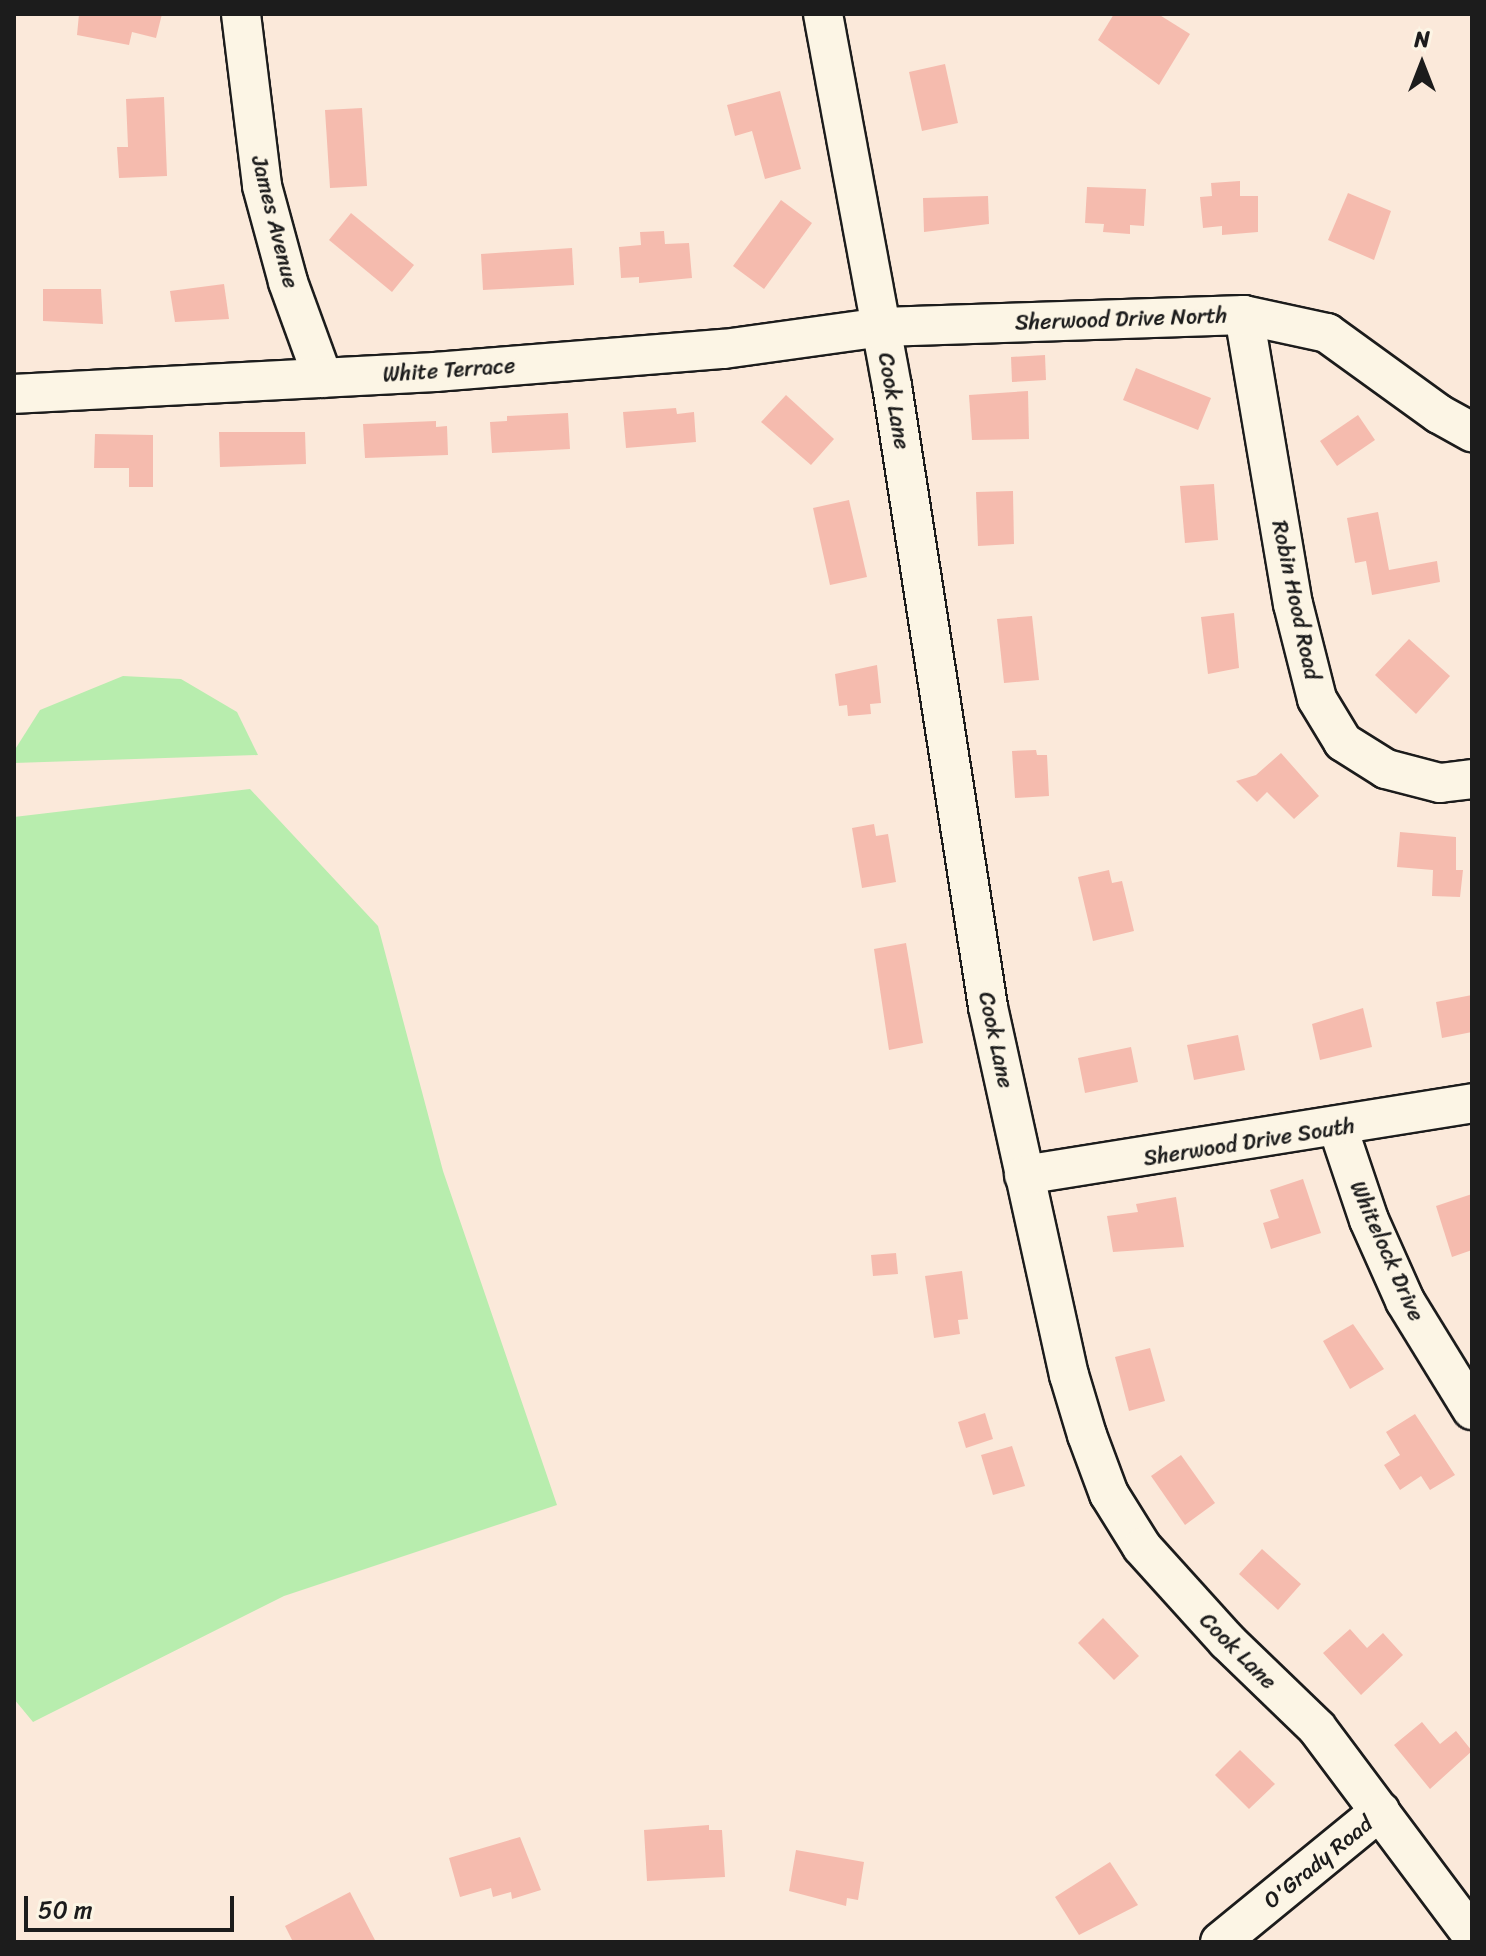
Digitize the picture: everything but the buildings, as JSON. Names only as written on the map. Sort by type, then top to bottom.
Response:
[{"type":"street","name":"James Avenue","points":[[241,14],[262,186],[288,282],[323,378]]},
{"type":"street","name":"Cook Lane","points":[[823,14],[882,327],[977,945],[1069,1375],[1109,1494],[1173,1583],[1317,1728],[1472,1935]]},
{"type":"street","name":"Sherwood Drive North","points":[[882,327],[1244,315],[1327,333],[1439,414],[1472,432]]},
{"type":"street","name":"Robin Hood Road","points":[[1244,315],[1293,604],[1317,699],[1343,742],[1386,769],[1440,783],[1472,779]]},
{"type":"street","name":"White Terrace","points":[[14,394],[323,378],[724,349],[882,327]]},
{"type":"street","name":"Sherwood Drive South","points":[[1024,1175],[1338,1128],[1472,1103]]},
{"type":"street","name":"Whitelock Drive","points":[[1338,1128],[1369,1220],[1405,1301],[1472,1410]]},
{"type":"street","name":"O'Grady Road","points":[[1220,1942],[1380,1811]]},
{"type":"green space","points":[[123,676],[181,679],[237,712],[258,755],[14,763],[14,751],[40,710]]},
{"type":"green space","points":[[250,789],[378,926],[443,1171],[557,1505],[284,1596],[33,1722],[14,1699],[14,817]]}]
